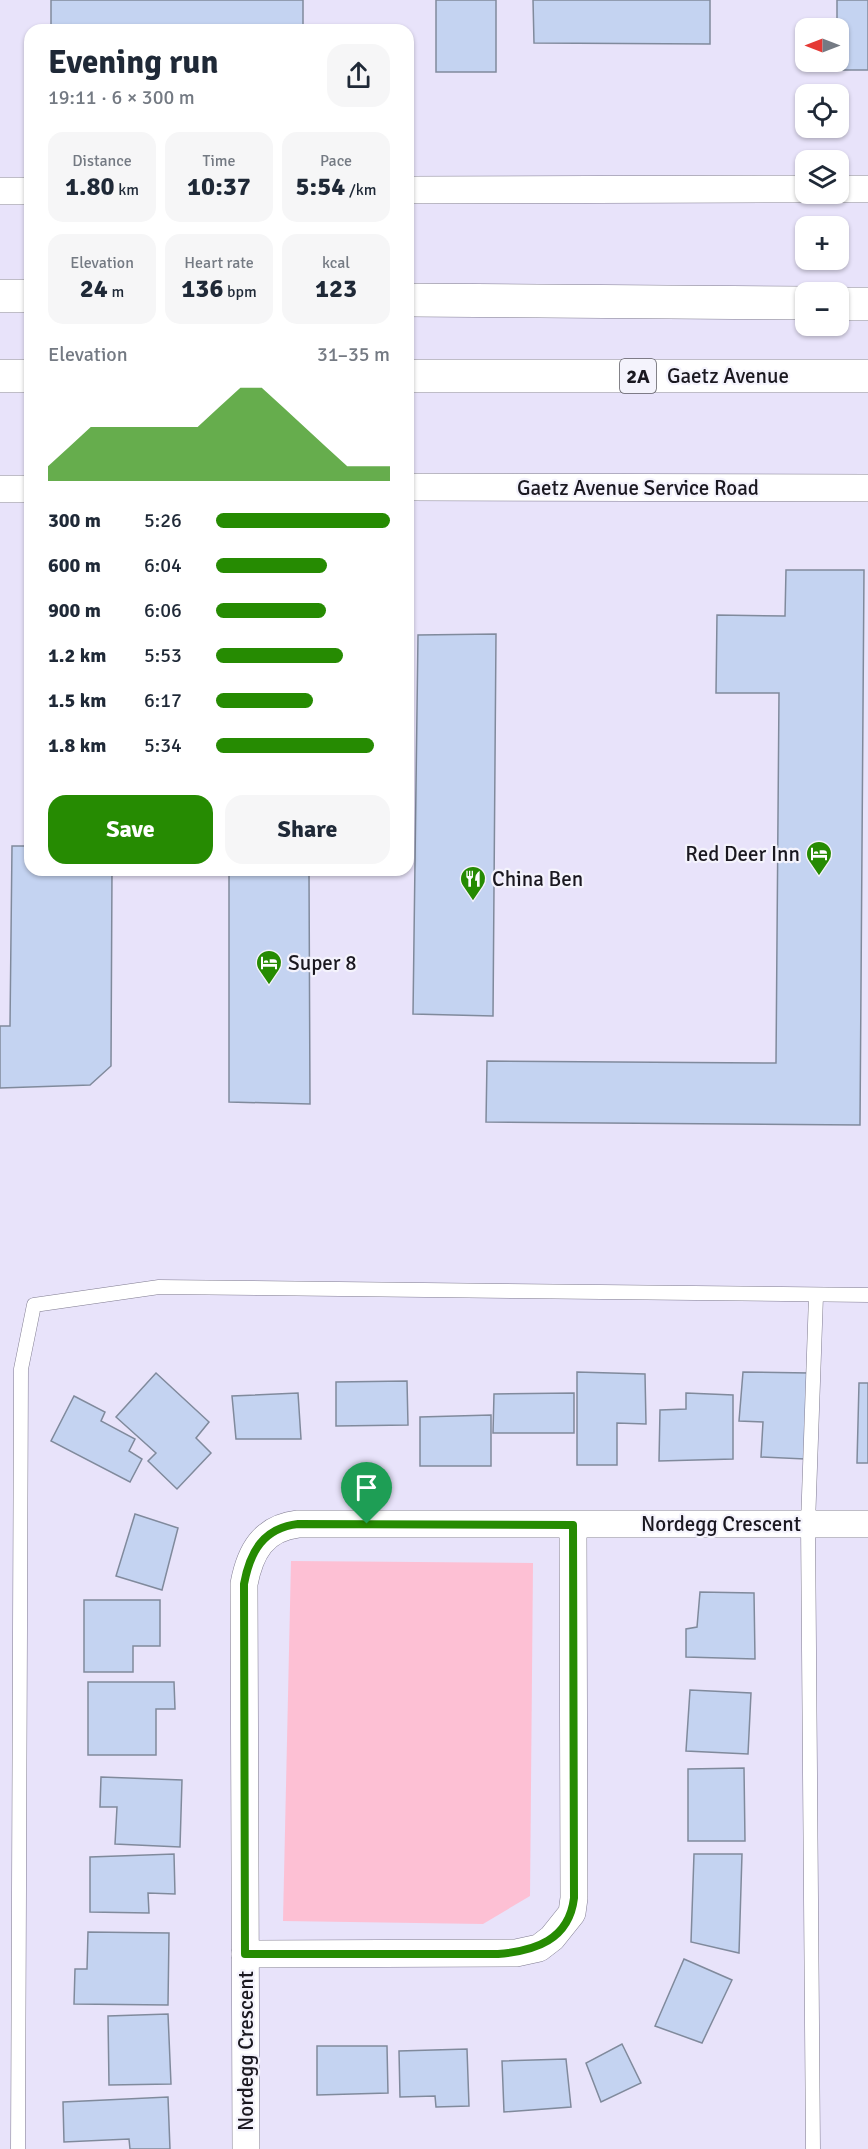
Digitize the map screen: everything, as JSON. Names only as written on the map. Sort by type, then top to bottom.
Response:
[{"type":"main road","points":[[0,296],[24,296]]},
{"type":"main road","points":[[414,300],[795,303]]},
{"type":"main road","points":[[849,304],[868,304]]},
{"type":"main road","points":[[0,376],[24,376]]},
{"type":"main road","name":"Gaetz Avenue","points":[[414,376],[868,376]]},
{"type":"street","points":[[414,190],[795,189]]},
{"type":"street","points":[[849,189],[868,189]]},
{"type":"street","points":[[0,191],[24,190]]},
{"type":"street","name":"Gaetz Avenue Service Road","points":[[414,487],[868,488]]},
{"type":"street","points":[[0,489],[24,489]]},
{"type":"street","name":"Nordegg Crescent","points":[[246,2149],[244,1584],[252,1552],[273,1532],[291,1525],[868,1524]]},
{"type":"street","name":"Nordegg Crescent","points":[[245,1954],[516,1953],[539,1948],[563,1925],[572,1913],[574,1898],[573,1525]]},
{"type":"lane","points":[[18,2149],[21,1369],[34,1305],[159,1287],[868,1295]]},
{"type":"lane","points":[[813,2149],[808,1524],[816,1296]]},
{"type":"shaded area","points":[[291,1561],[533,1563],[530,1896],[483,1924],[283,1921]]},
{"type":"building","points":[[51,0],[303,0],[303,24],[51,24]]},
{"type":"building","points":[[436,0],[496,0],[496,72],[436,72]]},
{"type":"building","points":[[533,0],[710,0],[710,44],[534,43]]},
{"type":"building","points":[[837,0],[868,0],[868,70],[849,70],[849,18],[837,18]]},
{"type":"building","name":"Red Deer Inn","points":[[786,570],[864,570],[860,1125],[486,1122],[487,1061],[776,1063],[779,693],[716,693],[717,615],[785,616]]},
{"type":"building","points":[[496,634],[493,1016],[413,1014],[418,635]]},
{"type":"building","points":[[12,846],[24,846],[24,876],[112,876],[111,1066],[90,1085],[0,1088],[0,1026],[10,1026]]},
{"type":"building","name":"Super 8","points":[[229,876],[309,876],[310,1104],[229,1102]]},
{"type":"building","points":[[577,1372],[645,1374],[646,1424],[617,1423],[617,1465],[577,1465]]},
{"type":"building","points":[[743,1372],[809,1373],[805,1459],[761,1457],[763,1422],[739,1421]]},
{"type":"building","points":[[156,1373],[209,1422],[196,1438],[211,1453],[177,1489],[148,1461],[156,1453],[116,1417]]},
{"type":"building","points":[[407,1381],[408,1425],[336,1426],[336,1382]]},
{"type":"building","points":[[859,1383],[868,1383],[868,1463],[857,1463]]},
{"type":"building","points":[[298,1393],[301,1439],[236,1439],[232,1396]]},
{"type":"building","points":[[574,1393],[574,1433],[493,1433],[494,1394]]},
{"type":"building","points":[[686,1393],[733,1395],[733,1459],[659,1461],[660,1410],[686,1409]]},
{"type":"building","points":[[74,1396],[105,1412],[101,1421],[135,1439],[129,1451],[142,1459],[130,1482],[51,1441]]},
{"type":"building","points":[[491,1415],[491,1466],[420,1466],[420,1417]]},
{"type":"building","points":[[135,1514],[178,1528],[162,1590],[116,1576]]},
{"type":"building","points":[[700,1592],[754,1593],[755,1659],[686,1657],[686,1629],[697,1627]]},
{"type":"building","points":[[84,1600],[160,1600],[160,1646],[133,1646],[133,1672],[84,1672]]},
{"type":"building","points":[[88,1682],[174,1682],[175,1709],[156,1709],[156,1755],[88,1755]]},
{"type":"building","points":[[690,1690],[751,1693],[748,1754],[686,1751]]},
{"type":"building","points":[[744,1768],[745,1841],[688,1841],[688,1769]]},
{"type":"building","points":[[101,1777],[182,1780],[180,1847],[115,1844],[117,1807],[100,1807]]},
{"type":"building","points":[[174,1854],[175,1894],[148,1893],[149,1913],[90,1912],[90,1857]]},
{"type":"building","points":[[694,1854],[742,1854],[739,1953],[691,1942]]},
{"type":"building","points":[[88,1932],[169,1933],[168,2005],[74,2004],[75,1969],[87,1969]]},
{"type":"building","points":[[684,1959],[732,1980],[702,2043],[655,2026]]},
{"type":"building","points":[[168,2014],[171,2084],[109,2085],[108,2016]]},
{"type":"building","points":[[622,2044],[641,2083],[601,2102],[586,2063]]},
{"type":"building","points":[[317,2046],[387,2046],[388,2093],[317,2095]]},
{"type":"building","points":[[467,2049],[469,2106],[436,2107],[435,2096],[400,2097],[399,2051]]},
{"type":"building","points":[[566,2059],[571,2107],[504,2112],[502,2061]]},
{"type":"building","points":[[168,2097],[170,2149],[130,2149],[129,2139],[64,2142],[63,2102]]},
{"type":"place","name":"Red Deer Inn","points":[[819,877]]},
{"type":"place","name":"China Ben","points":[[473,902]]},
{"type":"place","name":"Super 8","points":[[269,986]]},
{"type":"route","points":[[367,1524],[573,1525],[574,1898],[572,1913],[552,1938],[539,1948],[498,1954],[245,1954],[244,1584],[247,1568],[252,1552],[261,1541],[284,1526],[367,1524]]}]
